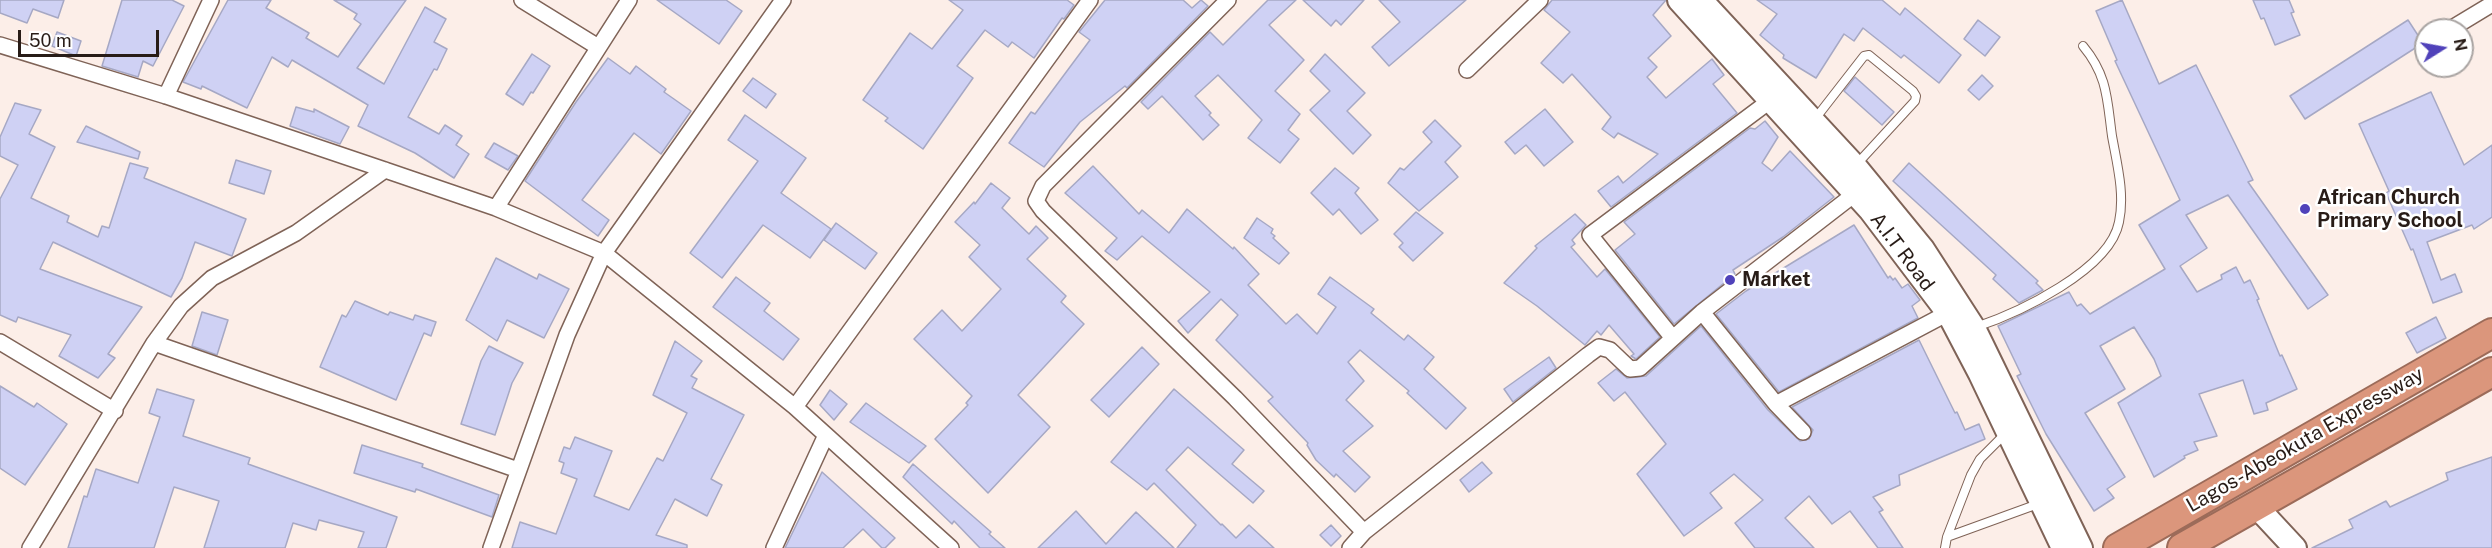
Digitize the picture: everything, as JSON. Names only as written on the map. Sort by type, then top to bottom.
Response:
[{"type":"highway","name":"Lagos-Abeokuta Expressway","points":[[2118,548],[2492,333]]},
{"type":"highway","name":"Lagos-Abeokuta Expressway","points":[[2199,544],[2255,506],[2492,372]]},
{"type":"street","points":[[166,96],[211,0]]},
{"type":"street","points":[[522,0],[598,47]]},
{"type":"street","points":[[496,208],[629,0]]},
{"type":"street","points":[[491,548],[567,335],[604,253],[783,0]]},
{"type":"street","points":[[795,407],[1090,0]]},
{"type":"street","points":[[1228,0],[1043,186],[1036,201],[1043,211],[1235,398],[1364,532]]},
{"type":"street","points":[[1467,70],[1540,0]]},
{"type":"street","name":"A.I.T Road","points":[[1679,0],[1771,100],[1807,127]]},
{"type":"street","name":"A.I.T Road","points":[[1701,0],[1851,179],[1948,313],[1980,374],[2062,548]]},
{"type":"street","points":[[2469,18],[2492,4]]},
{"type":"street","points":[[0,45],[166,96],[496,208],[604,253],[795,407],[951,548]]},
{"type":"street","points":[[1672,337],[1590,236],[1771,100]]},
{"type":"street","points":[[30,548],[115,411],[154,343],[181,306],[212,278],[296,233],[384,170]]},
{"type":"street","points":[[1350,548],[1364,532],[1599,347],[1610,350],[1630,369],[1640,368],[1851,179]]},
{"type":"street","name":"A.I.T Road","points":[[1851,179],[1923,249],[1974,328],[2081,548]]},
{"type":"street","points":[[1702,312],[1776,404],[1803,432]]},
{"type":"street","points":[[1776,404],[1948,313]]},
{"type":"street","points":[[0,342],[115,411]]},
{"type":"street","points":[[154,343],[518,470]]},
{"type":"street","points":[[774,548],[826,435]]},
{"type":"street","points":[[2255,506],[2295,548]]},
{"type":"lane","points":[[1974,328],[2004,318],[2063,286],[2109,246],[2119,225],[2122,203],[2106,90],[2097,63],[2083,46]]},
{"type":"lane","points":[[1807,127],[1864,56],[1869,55],[1913,91],[1916,96],[1915,101],[1851,179]]},
{"type":"lane","points":[[1945,548],[1947,537],[1971,475],[1980,459],[2007,432]]},
{"type":"lane","points":[[1947,537],[2039,503]]},
{"type":"building","points":[[0,0],[64,0],[58,18],[33,9],[27,23],[0,13]]},
{"type":"building","points":[[122,0],[172,0],[184,6],[153,66],[143,61],[138,77],[102,66]]},
{"type":"building","points":[[228,0],[271,0],[266,8],[309,33],[306,38],[338,57],[361,24],[354,19],[357,14],[334,0],[406,0],[357,68],[384,84],[425,7],[446,19],[434,42],[447,49],[408,117],[439,134],[445,125],[462,136],[456,145],[469,154],[454,178],[415,153],[358,126],[368,105],[292,60],[288,67],[272,57],[247,108],[202,86],[201,89],[183,82]]},
{"type":"building","points":[[657,0],[726,0],[742,11],[719,44]]},
{"type":"building","points":[[949,0],[1067,0],[1074,5],[1034,58],[1012,42],[1008,47],[985,30],[957,66],[973,78],[923,149],[885,121],[888,118],[863,100],[910,33],[932,49],[963,10]]},
{"type":"building","points":[[1105,0],[1183,0],[1192,8],[1201,0],[1208,6],[1127,88],[1125,86],[1080,122],[1044,167],[1009,143],[1031,112],[1035,114],[1090,40],[1079,32]]},
{"type":"building","points":[[1268,0],[1296,0],[1269,25],[1304,60],[1275,91],[1300,114],[1288,130],[1299,139],[1280,163],[1248,138],[1262,120],[1218,75],[1195,96],[1219,125],[1203,140],[1162,96],[1148,109],[1141,102],[1210,32],[1223,45]]},
{"type":"building","points":[[1303,0],[1364,0],[1341,25],[1336,20],[1331,26]]},
{"type":"building","points":[[1379,0],[1466,0],[1389,66],[1372,47],[1400,22]]},
{"type":"building","points":[[1552,0],[1666,0],[1653,15],[1671,36],[1648,58],[1657,67],[1647,77],[1666,98],[1712,59],[1724,75],[1713,84],[1737,113],[1611,207],[1598,191],[1618,176],[1623,183],[1658,154],[1618,133],[1614,138],[1602,129],[1611,117],[1572,74],[1563,83],[1541,63],[1570,32],[1544,10]]},
{"type":"building","points":[[1757,0],[1882,0],[1900,15],[1905,8],[1961,55],[1939,83],[1904,55],[1901,58],[1863,28],[1854,41],[1844,34],[1816,78],[1783,58],[1784,55],[1760,35],[1777,14]]},
{"type":"building","points":[[2122,0],[2159,84],[2196,65],[2253,180],[2248,182],[2328,295],[2308,309],[2228,195],[2186,215],[2207,248],[2180,266],[2197,292],[2222,279],[2221,275],[2236,267],[2244,283],[2250,280],[2280,356],[2282,355],[2297,389],[2266,403],[2268,410],[2254,414],[2243,380],[2199,394],[2217,436],[2194,442],[2198,450],[2184,456],[2185,458],[2154,477],[2118,403],[2161,376],[2154,359],[2134,327],[2100,346],[2125,389],[2085,413],[2125,477],[2107,489],[2114,498],[2094,511],[2046,434],[2017,376],[2021,374],[1998,326],[2069,292],[2077,306],[2081,304],[2090,314],[2165,269],[2139,225],[2180,200],[2115,61],[2117,60],[2096,11]]},
{"type":"building","points":[[2253,0],[2289,0],[2294,12],[2291,13],[2300,35],[2275,45],[2264,18],[2261,19]]},
{"type":"building","points":[[1978,20],[2000,37],[1985,56],[1964,39]]},
{"type":"building","points":[[2408,20],[2414,29],[2414,49],[2305,119],[2290,96]]},
{"type":"building","points":[[57,32],[81,41],[76,56],[52,46]]},
{"type":"building","points":[[532,54],[550,66],[523,105],[506,94]]},
{"type":"building","points":[[1325,54],[1365,93],[1347,111],[1371,135],[1353,154],[1310,110],[1330,91],[1310,71]]},
{"type":"building","points":[[608,58],[630,74],[636,66],[666,89],[664,92],[691,111],[661,154],[634,133],[582,200],[609,220],[598,236],[525,181],[576,102]]},
{"type":"building","points":[[1982,75],[1993,86],[1979,100],[1968,90]]},
{"type":"building","points":[[1855,77],[1894,112],[1882,125],[1844,91]]},
{"type":"building","points":[[753,78],[776,94],[766,108],[743,91]]},
{"type":"building","points":[[2431,92],[2464,165],[2492,145],[2492,217],[2474,229],[2472,225],[2427,242],[2441,280],[2455,274],[2462,292],[2433,303],[2413,249],[2411,250],[2386,193],[2389,191],[2359,124]]},
{"type":"building","points":[[15,103],[41,110],[29,134],[55,147],[31,198],[69,216],[67,222],[98,237],[102,226],[109,228],[130,163],[148,168],[144,178],[246,219],[232,256],[195,242],[182,278],[171,297],[53,242],[40,269],[142,307],[108,354],[115,358],[98,378],[59,356],[71,335],[18,317],[16,322],[0,315],[0,199],[18,165],[0,156],[0,137]]},
{"type":"building","points":[[296,107],[314,112],[314,109],[349,127],[340,144],[290,126]]},
{"type":"building","points":[[1545,109],[1573,142],[1544,166],[1526,145],[1515,154],[1505,142]]},
{"type":"building","points":[[745,115],[806,158],[781,193],[831,229],[810,258],[763,225],[722,278],[690,253],[758,161],[728,140]]},
{"type":"building","points":[[1435,120],[1461,146],[1445,162],[1458,177],[1419,211],[1388,183],[1400,168],[1404,170],[1432,142],[1423,132]]},
{"type":"building","points":[[1765,121],[1778,137],[1762,163],[1772,171],[1790,151],[1834,197],[1783,237],[1733,270],[1735,274],[1674,324],[1615,250],[1635,234],[1624,222],[1750,128],[1755,129]]},
{"type":"building","points":[[86,126],[140,152],[138,159],[77,142]]},
{"type":"building","points":[[494,143],[518,156],[508,170],[485,157]]},
{"type":"building","points":[[236,160],[271,171],[264,194],[229,183]]},
{"type":"building","points":[[1909,163],[2038,281],[2036,283],[2043,290],[2019,303],[1993,279],[1996,275],[1893,181]]},
{"type":"building","points":[[1093,166],[1139,214],[1142,210],[1169,233],[1187,209],[1233,249],[1234,247],[1259,274],[1248,285],[1286,324],[1297,314],[1317,334],[1336,307],[1318,294],[1330,277],[1374,309],[1371,313],[1404,340],[1408,335],[1434,357],[1424,369],[1466,408],[1446,429],[1407,393],[1409,391],[1360,350],[1348,362],[1364,381],[1346,400],[1373,426],[1343,451],[1370,477],[1355,492],[1336,474],[1334,477],[1316,460],[1308,443],[1268,401],[1273,397],[1216,340],[1238,315],[1221,299],[1188,333],[1178,321],[1210,292],[1142,236],[1117,260],[1105,251],[1117,238],[1065,193]]},
{"type":"building","points":[[1335,168],[1359,188],[1355,193],[1378,220],[1361,234],[1339,209],[1333,215],[1311,193]]},
{"type":"building","points":[[991,183],[1010,198],[1002,208],[1029,234],[1036,226],[1048,238],[1027,259],[1066,296],[1061,302],[1084,324],[1018,395],[1050,427],[988,493],[935,439],[968,405],[966,403],[972,396],[914,339],[942,310],[962,331],[1001,289],[969,257],[980,245],[955,222],[974,202],[975,204]]},
{"type":"building","points":[[1416,212],[1443,233],[1413,261],[1399,247],[1403,243],[1394,234]]},
{"type":"building","points":[[1575,214],[1586,225],[1572,240],[1575,244],[1571,247],[1597,277],[1605,269],[1660,337],[1636,359],[1631,356],[1634,354],[1609,325],[1601,335],[1597,331],[1585,345],[1504,283],[1537,248],[1535,246]]},
{"type":"building","points":[[1257,218],[1273,229],[1271,233],[1275,236],[1273,238],[1289,253],[1279,264],[1244,238]]},
{"type":"building","points":[[836,223],[877,253],[865,269],[824,240]]},
{"type":"building","points":[[1854,225],[1888,278],[1890,276],[1893,280],[1895,278],[1902,288],[1908,284],[1920,300],[1912,306],[1918,318],[1779,392],[1716,314],[1746,291]]},
{"type":"building","points":[[496,258],[537,279],[539,274],[569,289],[544,338],[507,320],[497,341],[466,320]]},
{"type":"building","points":[[736,277],[770,303],[764,311],[799,339],[783,360],[713,307]]},
{"type":"building","points":[[355,301],[388,315],[390,312],[413,320],[415,315],[436,322],[431,336],[424,333],[396,400],[320,367],[342,315],[346,317]]},
{"type":"building","points":[[202,312],[228,320],[217,355],[192,346]]},
{"type":"building","points":[[2436,317],[2446,338],[2417,353],[2406,333]]},
{"type":"building","points":[[1701,326],[1768,410],[1800,441],[1809,439],[1813,430],[1792,407],[1919,340],[1965,430],[1979,424],[1985,439],[1899,475],[1900,485],[1873,497],[1883,510],[1879,512],[1903,548],[1878,548],[1850,511],[1832,524],[1809,496],[1785,518],[1814,548],[1755,548],[1735,523],[1763,500],[1734,474],[1710,493],[1722,508],[1684,536],[1637,474],[1666,444],[1625,392],[1614,401],[1598,383],[1616,369],[1627,378],[1646,376]]},
{"type":"building","points":[[675,341],[702,361],[691,376],[697,379],[692,388],[744,415],[711,479],[722,485],[707,516],[675,499],[656,535],[687,545],[687,548],[512,548],[520,522],[556,534],[577,479],[561,473],[564,463],[559,461],[564,447],[570,449],[575,437],[612,451],[594,496],[629,510],[657,458],[663,461],[687,413],[653,395]]},
{"type":"building","points":[[489,346],[523,363],[512,383],[495,435],[461,424],[481,361]]},
{"type":"building","points":[[1142,347],[1159,364],[1109,417],[1091,400]]},
{"type":"building","points":[[1549,357],[1556,368],[1513,402],[1504,389]]},
{"type":"building","points":[[0,386],[34,407],[37,403],[67,424],[25,485],[0,468]]},
{"type":"building","points":[[157,389],[194,400],[183,436],[250,458],[248,464],[397,517],[386,548],[358,548],[364,532],[319,520],[316,530],[293,523],[285,548],[204,548],[219,501],[174,487],[154,548],[68,548],[84,496],[87,497],[96,469],[138,483],[160,417],[149,413]]},
{"type":"building","points":[[1174,389],[1244,450],[1232,464],[1264,491],[1253,503],[1188,447],[1166,470],[1236,538],[1249,525],[1274,548],[1177,548],[1196,525],[1154,483],[1147,490],[1111,462]]},
{"type":"building","points":[[830,390],[847,404],[834,420],[820,405]]},
{"type":"building","points":[[866,403],[926,446],[909,463],[850,422]]},
{"type":"building","points":[[362,445],[423,464],[422,467],[499,495],[492,517],[416,489],[415,492],[354,473]]},
{"type":"building","points":[[2492,457],[2492,548],[2312,548],[2353,528],[2349,520],[2386,501],[2390,507],[2448,480],[2446,473]]},
{"type":"building","points":[[1482,462],[1492,473],[1469,492],[1460,480]]},
{"type":"building","points":[[913,464],[991,532],[989,534],[1005,548],[980,548],[954,521],[952,524],[903,477]]},
{"type":"building","points":[[822,472],[895,538],[885,548],[882,548],[863,529],[843,548],[785,548]]},
{"type":"building","points":[[1076,511],[1106,544],[1136,512],[1174,548],[1038,548]]},
{"type":"building","points":[[1331,525],[1341,536],[1331,546],[1320,535]]},
{"type":"place","name":"African Church Primary School","points":[[2305,209]]},
{"type":"place","name":"Market","points":[[1730,280]]}]
